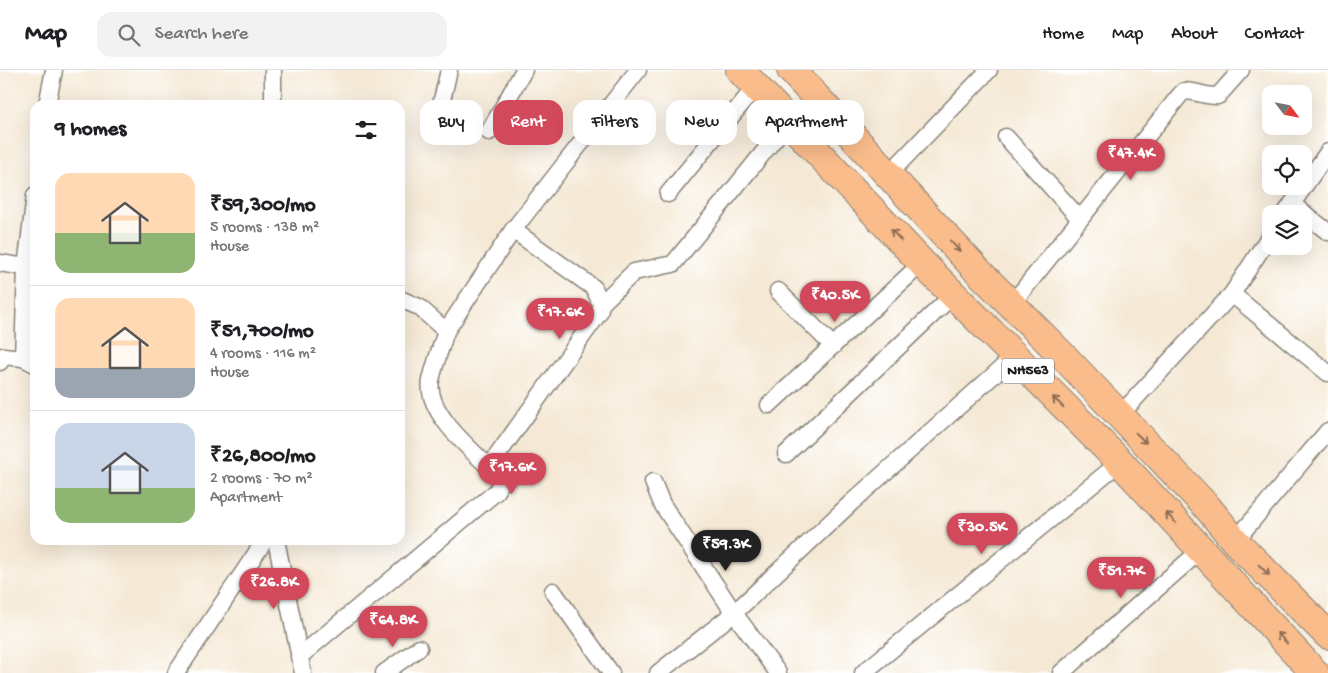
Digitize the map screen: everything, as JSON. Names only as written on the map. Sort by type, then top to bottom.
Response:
[{"type":"highway","name":"NH563","points":[[799,73],[888,175],[1208,508],[1235,541],[1328,635]]},
{"type":"highway","name":"NH563","points":[[748,78],[769,100]]},
{"type":"highway","name":"NH563","points":[[811,145],[922,263],[1120,462],[1315,673]]},
{"type":"street","points":[[48,100],[54,70]]},
{"type":"street","points":[[273,70],[273,100]]},
{"type":"street","points":[[442,100],[449,70]]},
{"type":"street","points":[[489,132],[524,70]]},
{"type":"street","points":[[299,657],[497,491],[500,479],[440,416],[432,400],[431,381],[446,331],[513,230],[638,70]]},
{"type":"street","points":[[888,175],[989,70]]},
{"type":"street","points":[[1011,305],[1184,91],[1192,91],[1211,97],[1218,96],[1241,70]]},
{"type":"street","points":[[668,194],[748,78]]},
{"type":"street","points":[[1006,138],[1080,220]]},
{"type":"street","points":[[600,304],[634,272],[673,264],[770,145]]},
{"type":"street","points":[[1291,205],[1328,152]]},
{"type":"street","points":[[1312,223],[1328,232]]},
{"type":"street","points":[[489,467],[599,313],[600,304],[594,288],[513,230]]},
{"type":"street","points":[[0,362],[3,356],[29,361],[26,267],[30,235]]},
{"type":"street","points":[[1119,416],[1232,294],[1262,248]]},
{"type":"street","points":[[0,263],[26,267]]},
{"type":"street","points":[[769,405],[922,263]]},
{"type":"street","points":[[778,291],[833,346]]},
{"type":"street","points":[[786,454],[954,294]]},
{"type":"street","points":[[1232,294],[1328,373]]},
{"type":"street","points":[[405,300],[419,307],[446,331]]},
{"type":"street","points":[[658,673],[734,613],[852,502],[1015,356]]},
{"type":"street","points":[[1235,541],[1328,431]]},
{"type":"street","points":[[864,673],[1120,462]]},
{"type":"street","points":[[653,482],[662,504],[734,613],[778,673]]},
{"type":"street","points":[[176,673],[262,545]]},
{"type":"street","points":[[277,545],[303,673]]},
{"type":"street","points":[[1060,673],[1202,549]]},
{"type":"street","points":[[553,591],[611,673]]},
{"type":"street","points":[[384,673],[419,648]]}]
